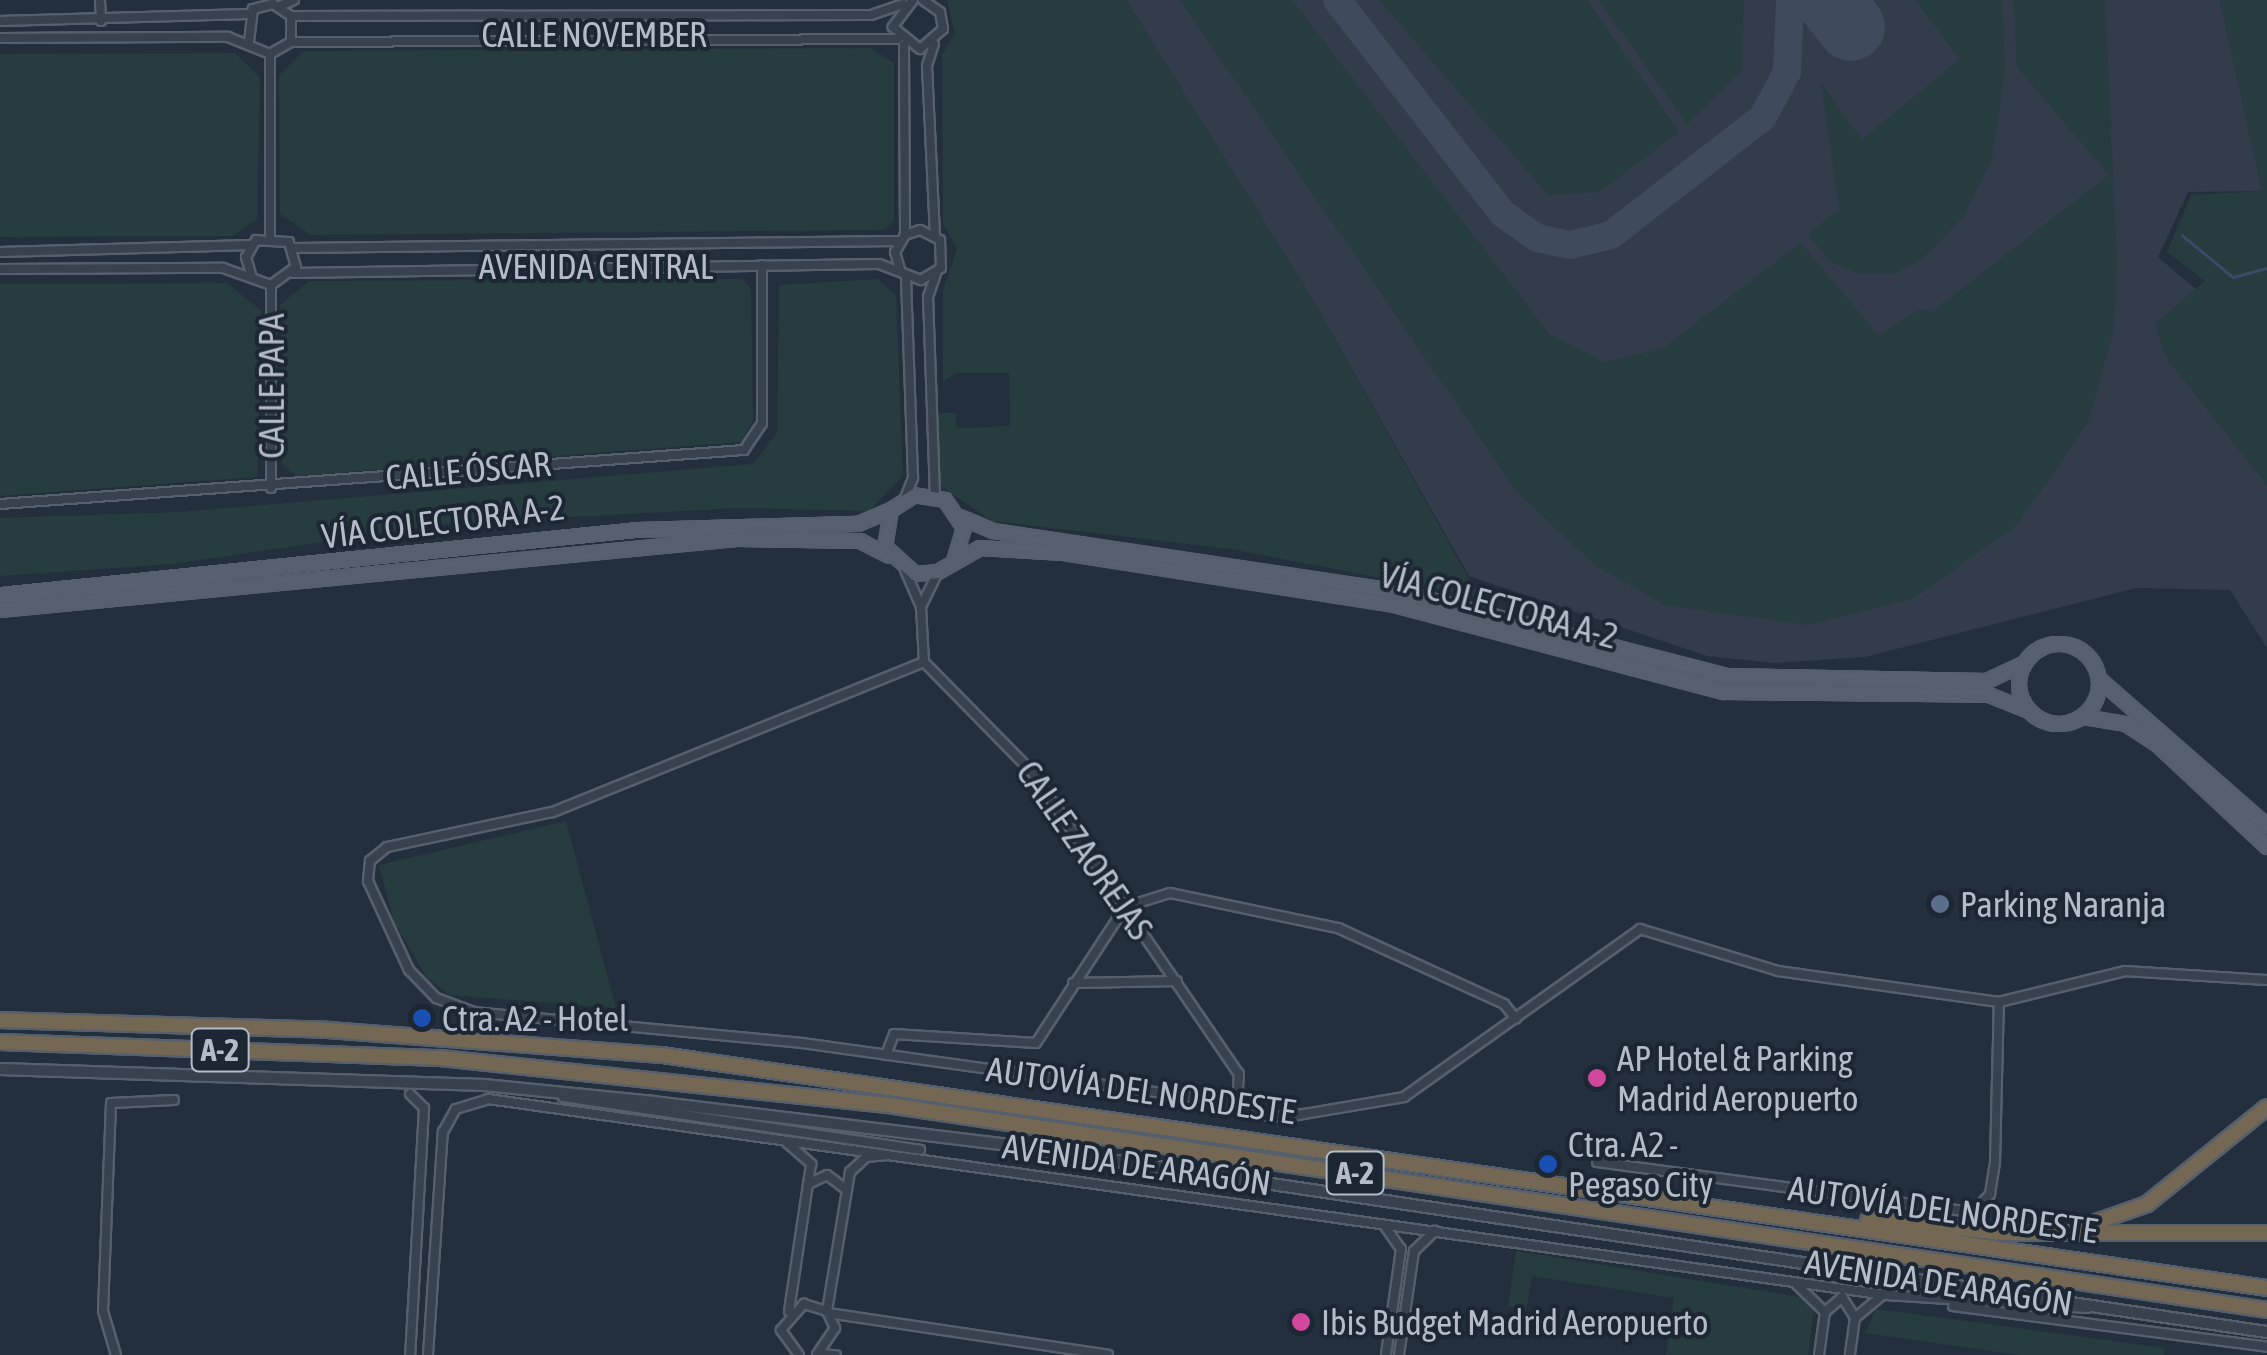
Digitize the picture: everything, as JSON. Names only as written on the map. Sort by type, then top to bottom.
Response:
[{"type":"highway","name":"AUTOVÍA DEL NORDESTE","points":[[0,1020],[366,1032],[662,1055],[2267,1288]]},
{"type":"highway","name":"AUTOVÍA DEL NORDESTE","points":[[0,1042],[440,1058],[881,1104],[2267,1310]]},
{"type":"highway","points":[[2004,1232],[2079,1228],[2147,1204],[2267,1107]]},
{"type":"highway","points":[[1704,1204],[2004,1232],[2267,1233]]},
{"type":"main road","points":[[935,496],[960,517],[954,560],[938,572],[905,570],[890,556],[883,538],[892,510],[905,498],[935,496]]},
{"type":"main road","name":"VÍA COLECTORA A-2","points":[[0,595],[617,531],[858,524],[892,510]]},
{"type":"main road","name":"VÍA COLECTORA A-2","points":[[960,517],[993,532],[1396,591],[1726,676],[1987,681],[2025,663]]},
{"type":"main road","name":"VÍA COLECTORA A-2","points":[[0,610],[736,539],[860,541],[890,556]]},
{"type":"main road","name":"VÍA COLECTORA A-2","points":[[954,560],[992,546],[1144,563],[1394,605],[1724,692],[1988,695],[2029,710]]},
{"type":"main road","points":[[2267,826],[2099,679],[2070,646],[2042,648],[2025,663],[2019,690],[2029,710],[2050,724],[2084,716],[2126,724],[2157,744],[2267,847]]},
{"type":"main road","points":[[2084,716],[2099,679]]},
{"type":"street","points":[[100,0],[101,21]]},
{"type":"street","points":[[0,22],[248,14],[294,0]]},
{"type":"street","name":"CALLE NOVEMBER","points":[[291,16],[871,15],[913,0]]},
{"type":"street","points":[[923,0],[943,20],[934,44],[927,92],[935,234],[945,254],[928,297],[935,496]]},
{"type":"street","points":[[903,4],[893,21],[901,42],[902,238],[913,478],[905,498]]},
{"type":"street","points":[[270,54],[291,42],[291,16],[280,6]]},
{"type":"street","points":[[248,14],[249,44]]},
{"type":"street","points":[[0,38],[249,44],[270,54]]},
{"type":"street","name":"CALLE NOVEMBER","points":[[291,42],[934,44]]},
{"type":"street","points":[[270,54],[270,235]]},
{"type":"street","name":"AVENIDA CENTRAL","points":[[294,248],[902,238],[935,234]]},
{"type":"street","points":[[0,252],[251,246],[270,235]]},
{"type":"street","points":[[0,269],[251,275],[271,285],[293,273],[294,248],[270,235]]},
{"type":"street","points":[[251,246],[251,275]]},
{"type":"street","name":"AVENIDA CENTRAL","points":[[293,273],[762,265],[936,274]]},
{"type":"street","name":"CALLE ÓSCAR","points":[[0,504],[271,488],[744,450],[762,423],[762,265]]},
{"type":"street","name":"CALLE PAPA","points":[[271,285],[271,488]]},
{"type":"street","points":[[905,570],[921,607],[924,662],[552,812],[387,847],[368,872],[409,970],[453,1007],[886,1055],[1237,1103],[1246,1114],[1286,1118],[1404,1097],[1640,930],[1778,972],[1999,1002],[2124,970],[2267,980]]},
{"type":"street","points":[[921,607],[938,572]]},
{"type":"street","name":"CALLE ZAOREJAS","points":[[924,662],[1021,757],[1239,1074],[1237,1103]]},
{"type":"street","points":[[886,1055],[894,1034],[1036,1043],[1125,907],[1170,893],[1320,922],[1504,1004],[1516,1019]]},
{"type":"street","points":[[1073,983],[1177,981]]},
{"type":"street","points":[[1597,1162],[1974,1212],[1990,1194],[1995,1161],[1999,1002]]},
{"type":"street","name":"AVENIDA DE ARAGÓN","points":[[0,1069],[484,1086],[1016,1146],[2267,1332]]},
{"type":"street","points":[[484,1086],[1929,1301],[2103,1307]]},
{"type":"street","points":[[410,1094],[424,1108],[410,1355]]},
{"type":"street","points":[[428,1355],[443,1132],[456,1109],[488,1099],[1009,1166]]},
{"type":"street","points":[[116,1355],[103,1310],[111,1104],[174,1100]]},
{"type":"street","points":[[767,1135],[799,1147],[811,1164],[790,1311],[781,1330],[793,1353]]},
{"type":"street","points":[[818,1355],[834,1336],[828,1312],[847,1190],[866,1157],[938,1157]]},
{"type":"street","points":[[808,1184],[826,1175],[847,1190]]},
{"type":"street","points":[[1370,1219],[1388,1227],[1401,1249],[1386,1355]]},
{"type":"street","points":[[1399,1355],[1414,1251],[1439,1230]]},
{"type":"street","points":[[1789,1281],[1814,1293],[1826,1312]]},
{"type":"street","points":[[1855,1318],[1886,1295]]},
{"type":"street","points":[[1819,1355],[1826,1312],[1842,1297],[1855,1318],[1850,1355]]},
{"type":"street","name":"AVENIDA DE ARAGÓN","points":[[1929,1301],[2267,1347]]},
{"type":"street","points":[[790,1311],[812,1304],[828,1312],[1108,1355]]},
{"type":"street","points":[[818,1355],[836,1355]]},
{"type":"shaded area","points":[[1126,0],[2220,0],[2262,191],[2188,192],[2158,257],[2197,290],[2155,324],[2167,358],[2267,485],[2267,648],[2230,590],[2136,588],[1865,657],[1773,663],[1707,656],[1469,576],[1313,300]]},
{"type":"green space","points":[[947,0],[1126,0],[1313,300],[1479,597],[1231,549],[992,521],[941,486],[937,413],[956,413],[957,428],[1010,426],[1009,373],[956,373],[943,382],[943,290],[957,249],[943,223],[942,55],[955,33]]},
{"type":"green space","points":[[1180,0],[1292,0],[1550,335],[1604,362],[1662,349],[1801,243],[1878,335],[1921,309],[1932,312],[2109,175],[2017,67],[2013,0],[2105,0],[2117,262],[2114,330],[2088,422],[2018,524],[1914,598],[1808,625],[1665,605],[1595,565],[1517,492]]},
{"type":"green space","points":[[1379,0],[1587,0],[1679,132],[1599,192],[1548,195]]},
{"type":"green space","points":[[1599,0],[1744,0],[1742,70],[1687,124]]},
{"type":"green space","points":[[1915,0],[2002,0],[2005,71],[1992,159],[1963,217],[1924,258],[1896,273],[1860,274],[1831,262],[1808,235],[1839,209],[1821,83],[1862,140],[1960,59]]},
{"type":"green space","points":[[2220,0],[2267,0],[2267,485],[2167,358],[2155,324],[2205,281],[2167,252],[2191,195],[2262,191]]},
{"type":"green space","points":[[871,48],[894,63],[894,221],[885,230],[311,235],[280,214],[279,76],[304,51]]},
{"type":"green space","points":[[235,53],[260,77],[257,219],[233,236],[0,237],[0,54]]},
{"type":"green space","points":[[743,279],[751,289],[753,420],[741,442],[297,476],[282,464],[280,305],[309,281]]},
{"type":"green space","points":[[878,279],[896,296],[903,476],[869,511],[738,508],[446,524],[172,564],[0,576],[0,518],[179,512],[753,464],[777,433],[779,285]]},
{"type":"green space","points":[[227,283],[262,311],[257,477],[0,496],[0,284]]},
{"type":"green space","points":[[566,821],[616,1008],[449,995],[427,978],[394,922],[379,865]]},
{"type":"green space","points":[[1516,1251],[1806,1298],[1814,1309],[1808,1355],[1666,1355],[1674,1298],[1532,1276],[1526,1310],[1508,1307]]},
{"type":"green space","points":[[1876,1309],[2165,1348],[2164,1355],[2019,1355],[1865,1333]]},
{"type":"waterway","points":[[2182,235],[2233,277],[2267,268]]},
{"type":"taxiway","points":[[1337,0],[1502,213],[1537,238],[1570,245],[1611,235],[1763,117],[1787,72],[1790,0]]},
{"type":"runway","points":[[1830,0],[1851,27]]},
{"type":"place","name":"Parking Naranja","points":[[1940,904]]},
{"type":"place","name":"Ctra. A2 - Hotel","points":[[422,1018]]},
{"type":"place","name":"AP Hotel & Parking Madrid Aeropuerto","points":[[1597,1078]]},
{"type":"place","name":"Ctra. A2 - Pegaso City","points":[[1548,1164]]},
{"type":"place","name":"Ibis Budget Madrid Aeropuerto","points":[[1301,1322]]}]
